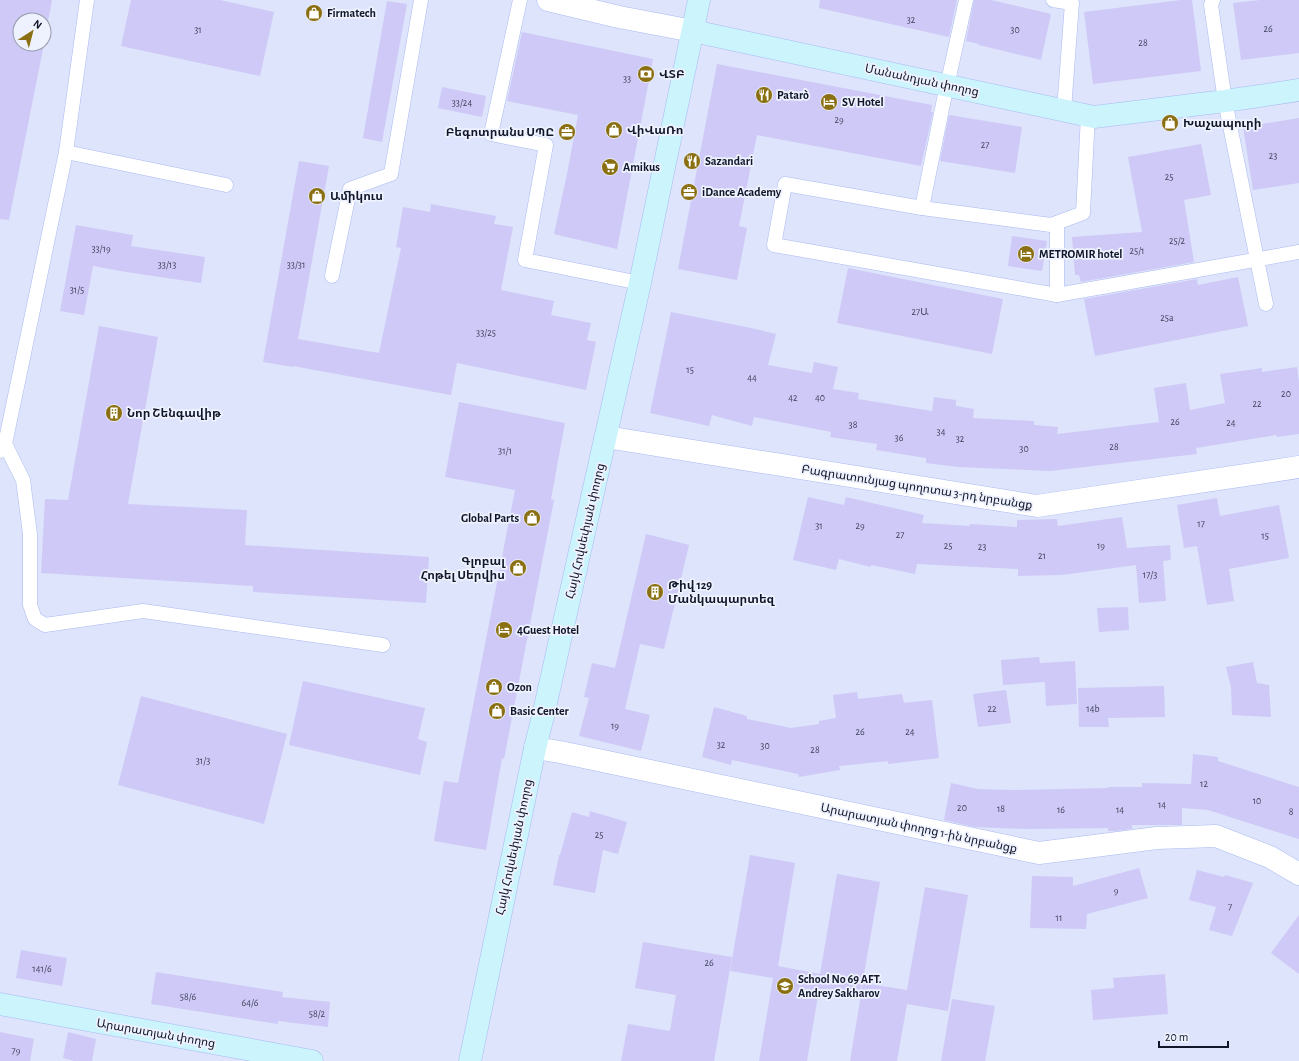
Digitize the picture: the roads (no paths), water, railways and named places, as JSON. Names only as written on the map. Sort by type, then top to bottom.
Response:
[{"type":"street","name":"Մանանդյան փողոց","points":[[548,0],[1094,116],[1225,101],[1299,90]]},
{"type":"street","name":"Հայկ Հովսեփյան փողոց","points":[[470,1061],[535,748],[640,284],[699,0]]},
{"type":"street","name":"Բագրատունյաց պողոտա 3-րդ նրբանցք","points":[[606,437],[1037,506],[1299,467]]},
{"type":"street","name":"Արարատյան փողոց 1-ին նրբանցք","points":[[535,748],[575,755],[1039,853],[1157,838],[1216,836],[1270,857],[1299,874]]},
{"type":"street","name":"Արարատյան փողոց","points":[[0,1004],[312,1061]]},
{"type":"lane","points":[[87,0],[66,152],[2,448],[23,480],[30,534],[30,605],[35,620],[45,625],[143,611],[383,645]]},
{"type":"lane","points":[[332,276],[350,189],[391,174],[421,0]]},
{"type":"lane","points":[[520,0],[491,134],[546,144],[525,260],[618,278],[640,284]]},
{"type":"lane","points":[[922,208],[966,0]]},
{"type":"lane","points":[[1054,0],[1072,3],[1064,110]]},
{"type":"lane","points":[[1213,0],[1211,5],[1225,101],[1266,304]]},
{"type":"lane","points":[[1088,115],[1083,213],[1051,225],[922,208],[785,184],[774,245],[1057,295],[1299,252]]},
{"type":"lane","points":[[66,152],[226,185]]},
{"type":"lane","points":[[1057,223],[1057,295]]},
{"type":"place","name":"Firmatech","points":[[314,13]]},
{"type":"place","name":"ՎՏԲ","points":[[646,74]]},
{"type":"place","name":"Patarò","points":[[764,95]]},
{"type":"place","name":"SV Hotel","points":[[829,102]]},
{"type":"place","name":"Խաչապուրի","points":[[1170,123]]},
{"type":"place","name":"ՎիՎաՌո","points":[[614,130]]},
{"type":"place","name":"Բեգոտրանս ՍՊԸ","points":[[567,132]]},
{"type":"place","name":"Sazandari","points":[[692,161]]},
{"type":"place","name":"Amikus","points":[[610,167]]},
{"type":"place","name":"iDance Academy","points":[[689,192]]},
{"type":"place","name":"Ամիկուս","points":[[317,196]]},
{"type":"place","name":"METROMIR hotel","points":[[1026,254]]},
{"type":"place","name":"Նոր Շենգավիթ","points":[[114,413]]},
{"type":"place","name":"Global Parts","points":[[532,518]]},
{"type":"place","name":"Գլոբալ Հոթել Սերվիս","points":[[518,568]]},
{"type":"place","name":"Թիվ 129 Մանկապարտեզ","points":[[655,592]]},
{"type":"place","name":"4Guest Hotel","points":[[504,630]]},
{"type":"place","name":"Ozon","points":[[494,687]]},
{"type":"place","name":"Basic Center","points":[[497,711]]},
{"type":"place","name":"School No 69 AFT. Andrey Sakharov","points":[[785,986]]}]
